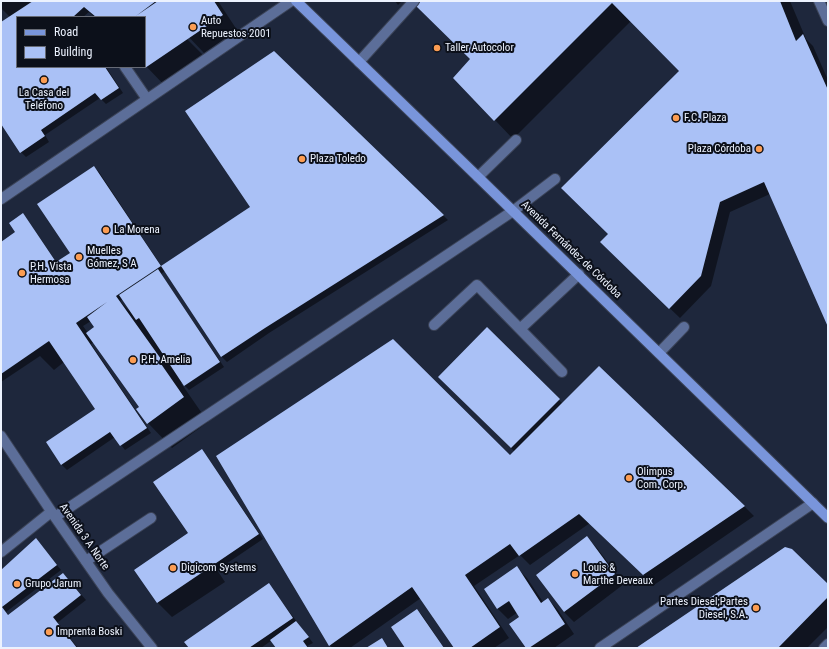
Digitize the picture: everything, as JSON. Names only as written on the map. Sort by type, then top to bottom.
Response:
[{"type":"main road","name":"Avenida Fernández de Córdoba","points":[[296,1],[579,274],[828,518]]},
{"type":"street","points":[[1,199],[291,1]]},
{"type":"street","points":[[359,62],[414,1]]},
{"type":"street","points":[[819,1],[828,21]]},
{"type":"street","points":[[126,68],[147,99]]},
{"type":"street","points":[[478,177],[516,140]]},
{"type":"street","points":[[1,552],[53,514],[513,211],[555,179]]},
{"type":"street","points":[[520,329],[579,274]]},
{"type":"street","points":[[434,325],[476,285],[562,372]]},
{"type":"street","points":[[659,353],[684,327]]},
{"type":"street","name":"Avenida 3 A Norte","points":[[1,436],[108,593],[152,648]]},
{"type":"street","points":[[600,648],[813,503]]},
{"type":"street","points":[[86,561],[151,518]]},
{"type":"street","points":[[824,648],[828,644]]},
{"type":"building","points":[[33,1],[156,1],[136,16],[95,16],[84,7],[74,16],[16,16],[16,68],[106,68],[119,88],[101,100],[95,93],[41,130],[45,136],[20,153],[1,124],[1,22]]},
{"type":"building","points":[[158,1],[214,1],[223,15],[146,67],[146,16],[136,16]]},
{"type":"building","points":[[421,1],[780,1],[796,41],[803,34],[828,90],[828,327],[764,182],[720,202],[701,276],[669,309],[600,242],[608,234],[561,188],[679,71],[612,3],[494,121],[453,78],[470,59],[416,6]]},
{"type":"building","name":"Plaza Toledo","points":[[274,51],[444,215],[221,357],[161,266],[250,207],[185,111]]},
{"type":"building","points":[[94,166],[161,266],[116,296],[161,359],[159,361],[184,397],[147,424],[136,409],[139,407],[86,333],[94,327],[87,317],[107,302],[76,323],[147,428],[120,446],[110,432],[61,465],[46,442],[95,409],[49,341],[1,374],[1,242],[15,232],[9,223],[23,213],[56,262],[70,253],[37,204]]},
{"type":"building","points":[[158,269],[220,362],[184,386],[139,318],[136,320],[119,295]]},
{"type":"building","points":[[487,327],[560,399],[511,448],[438,377]]},
{"type":"building","points":[[393,339],[510,455],[599,366],[745,506],[643,575],[579,514],[519,556],[510,544],[465,575],[500,627],[470,648],[454,648],[412,587],[329,646],[216,456]]},
{"type":"building","points":[[202,449],[259,534],[157,603],[134,570],[188,533],[153,482]]},
{"type":"building","name":"Louis & Marthe Deveaux","points":[[587,536],[615,574],[564,612],[536,575]]},
{"type":"building","name":"Grupo Jarum","points":[[36,538],[57,565],[2,607],[8,615],[63,573],[81,595],[53,617],[77,648],[1,648],[1,570]]},
{"type":"building","name":"Partes Diesel;Partes Diesel, S.A.","points":[[785,547],[792,549],[828,584],[828,597],[778,648],[636,648]]},
{"type":"building","points":[[517,566],[541,603],[548,598],[565,624],[529,648],[526,648],[509,624],[519,617],[509,601],[497,609],[484,589]]},
{"type":"building","points":[[269,583],[293,618],[249,648],[189,648],[184,642]]},
{"type":"building","points":[[417,609],[444,648],[405,648],[391,627]]},
{"type":"building","points":[[296,621],[309,637],[303,641],[308,648],[276,648],[270,640]]},
{"type":"building","points":[[382,638],[388,648],[366,648]]},
{"type":"place","name":"Auto Repuestos 2001","points":[[193,27]]},
{"type":"place","name":"Taller Autocolor","points":[[437,48]]},
{"type":"place","name":"La Casa del Teléfono","points":[[44,80]]},
{"type":"place","name":"F.C. Plaza","points":[[676,118]]},
{"type":"place","name":"Plaza Córdoba","points":[[759,149]]},
{"type":"place","name":"Plaza Toledo","points":[[302,159]]},
{"type":"place","name":"La Morena","points":[[106,230]]},
{"type":"place","name":"Muelles Gómez, S A","points":[[79,257]]},
{"type":"place","name":"P.H. Vista Hermosa","points":[[22,273]]},
{"type":"place","name":"P.H. Amelia","points":[[133,360]]},
{"type":"place","name":"Olimpus Com. Corp.","points":[[629,478]]},
{"type":"place","name":"Digicom Systems","points":[[173,568]]},
{"type":"place","name":"Louis & Marthe Deveaux","points":[[575,574]]},
{"type":"place","name":"Grupo Jarum","points":[[17,584]]},
{"type":"place","name":"Partes Diesel;Partes Diesel, S.A.","points":[[756,608]]},
{"type":"place","name":"Imprenta Boski","points":[[49,632]]}]
